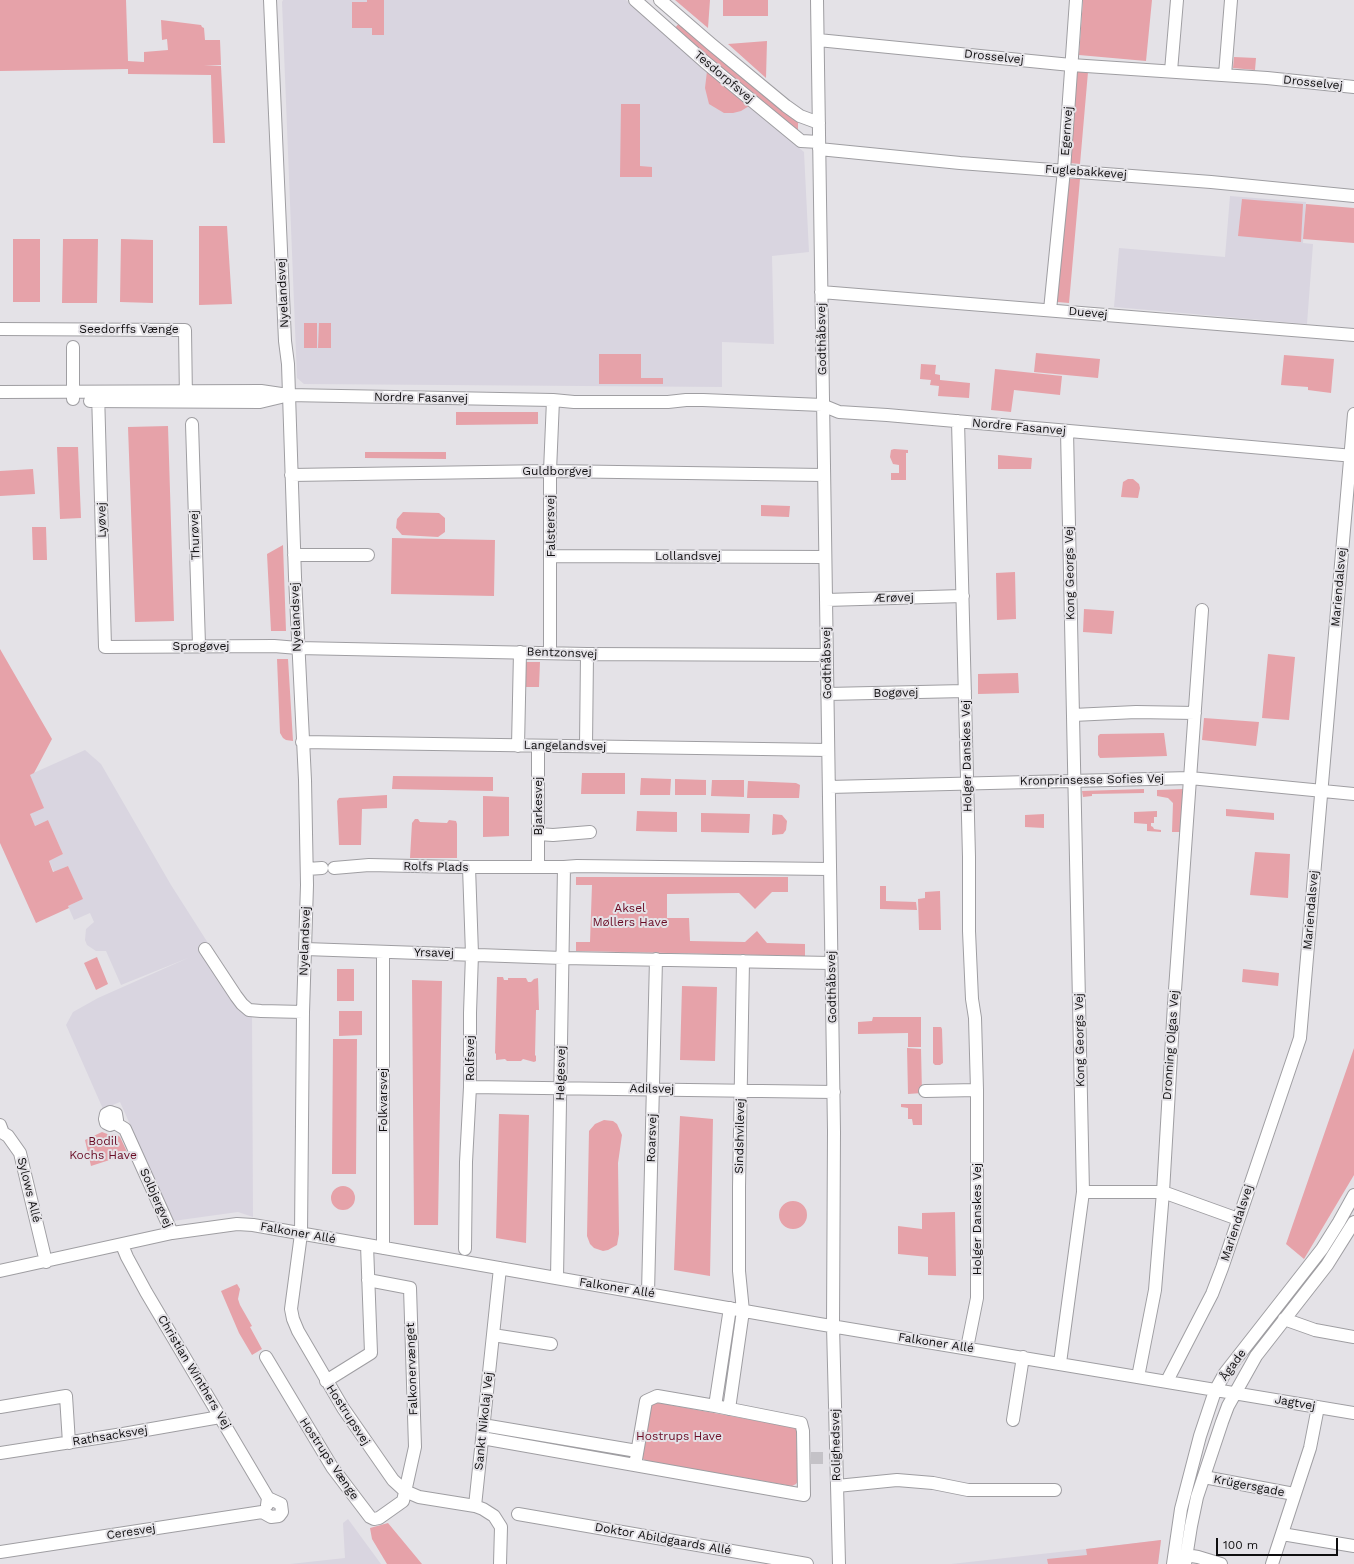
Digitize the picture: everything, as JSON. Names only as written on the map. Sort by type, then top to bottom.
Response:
[{"type":"street","name":"Nyelandsvej","points":[[270,0],[307,869],[303,1012],[301,1234]]},
{"type":"street","name":"Tesdorpfsvej","points":[[635,0],[801,141],[819,146]]},
{"type":"street","name":"Tesdorpfsvej","points":[[660,0],[786,106],[800,116],[819,123]]},
{"type":"street","name":"Godthåbsvej","points":[[817,0],[829,869],[834,1092],[835,1189],[833,1326]]},
{"type":"street","name":"Egernvej","points":[[1050,310],[1064,170],[1076,0]]},
{"type":"street","points":[[1171,71],[1177,0]]},
{"type":"street","points":[[1225,75],[1230,0]]},
{"type":"street","name":"Drosselvej","points":[[818,40],[1072,64],[1225,75],[1354,87]]},
{"type":"street","name":"Fuglebakkevej","points":[[819,146],[960,163],[1211,182],[1354,196]]},
{"type":"street","name":"Duevej","points":[[821,292],[1354,335]]},
{"type":"street","name":"Seedorffs Vænge","points":[[0,329],[185,330],[186,397]]},
{"type":"street","points":[[73,347],[73,396]]},
{"type":"street","name":"Nordre Fasanvej","points":[[0,392],[98,397],[186,397],[260,402],[288,395],[553,400],[574,397],[668,397],[686,400],[822,405],[839,412],[958,421],[1352,456]]},
{"type":"street","name":"Nordre Fasanvej","points":[[0,400],[73,396]]},
{"type":"street","name":"Lyøvej","points":[[98,397],[105,647]]},
{"type":"street","name":"Falstersvej","points":[[550,653],[550,471],[553,400]]},
{"type":"street","name":"Mariendalsvej","points":[[1167,1381],[1212,1294],[1300,1038],[1325,744],[1352,456],[1354,414]]},
{"type":"street","name":"Holger Danskes Vej","points":[[958,421],[970,857],[969,931],[972,1000],[975,1018],[977,1090],[977,1298],[967,1348]]},
{"type":"street","name":"Thurøvej","points":[[192,424],[199,646]]},
{"type":"street","name":"Kong Georgs Vej","points":[[1060,1363],[1083,1192],[1067,431]]},
{"type":"street","name":"Guldborgvej","points":[[291,474],[550,471],[823,475]]},
{"type":"street","points":[[294,555],[368,555]]},
{"type":"street","name":"Lollandsvej","points":[[551,556],[825,557]]},
{"type":"street","name":"Ærøvej","points":[[826,600],[963,596]]},
{"type":"street","name":"Dronning Olgas Vej","points":[[1138,1376],[1155,1290],[1163,1192],[1202,610]]},
{"type":"street","name":"Sprogøvej","points":[[105,647],[274,646],[298,648]]},
{"type":"street","name":"Bentzonsvej","points":[[298,648],[587,654],[827,655]]},
{"type":"street","points":[[518,746],[520,652]]},
{"type":"street","points":[[586,746],[587,654]]},
{"type":"street","name":"Bogøvej","points":[[827,694],[965,691]]},
{"type":"street","points":[[1073,715],[1136,712],[1195,713]]},
{"type":"street","name":"Langelandsvej","points":[[302,742],[828,750]]},
{"type":"street","name":"Bjarkesvej","points":[[538,746],[538,867]]},
{"type":"street","name":"Kronprinsesse Sofies Vej","points":[[829,787],[1190,778],[1354,794]]},
{"type":"street","points":[[538,834],[553,835],[590,832]]},
{"type":"street","name":"Rolfs Plads","points":[[334,868],[369,865],[538,867]]},
{"type":"street","points":[[538,867],[577,866],[829,869]]},
{"type":"street","name":"Rolfsvej","points":[[465,1249],[472,954],[469,867]]},
{"type":"street","name":"Helgesvej","points":[[557,1278],[564,867]]},
{"type":"street","points":[[307,869],[322,868]]},
{"type":"street","points":[[205,949],[236,996],[249,1010],[303,1012]]},
{"type":"street","name":"Yrsavej","points":[[305,949],[563,958]]},
{"type":"street","name":"Folkvarsvej","points":[[383,952],[383,1248]]},
{"type":"street","points":[[563,958],[831,963]]},
{"type":"street","name":"Roarsvej","points":[[648,1293],[656,959]]},
{"type":"street","name":"Sindshvilevej","points":[[743,961],[739,1271],[743,1311]]},
{"type":"street","name":"Adilsvej","points":[[470,1087],[561,1087],[834,1092]]},
{"type":"street","points":[[924,1091],[977,1090]]},
{"type":"street","name":"Solbjergvej","points":[[115,1124],[125,1129],[172,1233]]},
{"type":"street","name":"Sylows Allé","points":[[0,1126],[20,1154],[46,1262]]},
{"type":"street","points":[[1083,1192],[1163,1192],[1238,1219]]},
{"type":"street","name":"Ågade","points":[[1172,1564],[1181,1509],[1200,1436],[1215,1391],[1225,1373],[1322,1249],[1354,1194]]},
{"type":"street","name":"Ågade","points":[[1186,1559],[1192,1519],[1204,1477],[1223,1418],[1235,1393],[1256,1356],[1334,1255],[1354,1222]]},
{"type":"street","name":"Falkoner Allé","points":[[0,1271],[172,1233],[237,1224],[253,1225],[367,1246],[648,1293],[743,1311],[1138,1376],[1215,1391],[1235,1393]]},
{"type":"street","name":"Hostrupsvej","points":[[301,1234],[291,1309],[292,1319],[326,1382],[360,1435],[393,1480],[406,1491],[418,1497],[475,1506],[489,1512],[499,1522],[501,1533],[500,1564]]},
{"type":"street","name":"Christian Winthers Vej","points":[[122,1245],[127,1258],[146,1292],[220,1417],[266,1506]]},
{"type":"street","points":[[326,1382],[371,1353],[367,1246]]},
{"type":"street","name":"Sankt Nikolaj Vej","points":[[475,1506],[500,1268]]},
{"type":"street","name":"Falkonervænget","points":[[368,1280],[410,1288],[415,1447],[406,1491]]},
{"type":"street","points":[[715,1406],[730,1308]]},
{"type":"street","points":[[729,1409],[743,1311]]},
{"type":"street","points":[[1284,1319],[1315,1330],[1354,1337]]},
{"type":"street","name":"Rolighedsvej","points":[[833,1326],[832,1457],[837,1486],[839,1564]]},
{"type":"street","points":[[493,1335],[551,1344]]},
{"type":"street","name":"Hostrups Vænge","points":[[266,1357],[332,1467],[370,1516],[376,1519],[381,1517],[403,1501],[406,1491]]},
{"type":"street","points":[[1013,1420],[1023,1357]]},
{"type":"street","name":"Jagtvej","points":[[1235,1393],[1354,1413]]},
{"type":"street","points":[[0,1406],[66,1396],[69,1442]]},
{"type":"street","points":[[482,1438],[804,1495],[807,1458],[803,1429],[800,1422],[656,1396],[646,1401],[635,1464]]},
{"type":"street","points":[[1272,1564],[1310,1448],[1318,1407]]},
{"type":"street","name":"Rathsacksvej","points":[[0,1453],[220,1417]]},
{"type":"street","points":[[483,1425],[637,1451]]},
{"type":"street","name":"Krügersgade","points":[[1204,1477],[1294,1494]]},
{"type":"street","points":[[837,1486],[897,1480],[933,1483],[968,1490],[1055,1490]]},
{"type":"street","name":"Ceresvej","points":[[0,1552],[266,1506],[271,1517],[279,1516]]},
{"type":"street","name":"Doktor Abildgaards Allé","points":[[518,1514],[776,1561],[807,1564]]},
{"type":"street","points":[[1282,1534],[1354,1546]]},
{"type":"street","points":[[1186,1559],[1198,1557],[1221,1564]]},
{"type":"shaded area","points":[[283,0],[626,0],[804,152],[809,252],[772,256],[774,344],[722,342],[722,387],[304,384],[297,378]]},
{"type":"shaded area","points":[[1230,196],[1306,202],[1303,243],[1313,244],[1307,324],[1114,307],[1119,248],[1225,257]]},
{"type":"shaded area","points":[[85,750],[101,764],[171,885],[252,1012],[253,1217],[238,1212],[173,1221],[120,1102],[103,1109],[66,1025],[73,1012],[98,998],[188,958],[121,985],[106,951],[96,951],[87,945],[85,940],[86,929],[94,922],[90,913],[74,920],[68,906],[82,899],[68,866],[54,872],[49,861],[63,854],[48,820],[35,826],[30,814],[43,807],[29,775]]},
{"type":"shaded area","points":[[348,1519],[381,1564],[290,1564],[345,1558],[343,1523]]},
{"type":"shaded area","points":[[1161,1540],[1158,1564],[951,1564],[1086,1549]]},
{"type":"green space","points":[[0,0],[126,0],[128,61],[144,62],[144,52],[168,50],[167,39],[162,40],[161,20],[201,25],[204,28],[205,40],[220,40],[221,65],[204,65],[221,66],[225,143],[213,143],[211,75],[128,74],[128,69],[0,71]]},
{"type":"green space","points":[[367,0],[384,0],[384,35],[372,35],[372,28],[352,28],[352,2],[367,2]]},
{"type":"green space","points":[[675,0],[710,0],[708,28]]},
{"type":"green space","points":[[723,0],[768,0],[768,16],[723,16]]},
{"type":"green space","points":[[1083,0],[1152,0],[1146,61],[1079,55]]},
{"type":"green space","points":[[680,22],[798,122],[798,133],[675,28]]},
{"type":"green space","points":[[767,41],[766,78],[728,44]]},
{"type":"green space","points":[[1234,57],[1256,58],[1255,70],[1233,68]]},
{"type":"green space","points":[[1077,70],[1088,72],[1080,164],[1069,163]]},
{"type":"green space","points":[[707,71],[749,106],[741,111],[724,113],[709,104],[705,88]]},
{"type":"green space","points":[[621,104],[640,104],[640,166],[652,167],[652,177],[620,177]]},
{"type":"green space","points":[[1068,179],[1080,179],[1069,303],[1057,302]]},
{"type":"green space","points":[[1242,199],[1303,204],[1301,242],[1238,236]]},
{"type":"green space","points":[[1306,204],[1354,208],[1354,243],[1303,239]]},
{"type":"green space","points":[[199,226],[227,226],[232,304],[199,305]]},
{"type":"green space","points":[[13,239],[40,239],[40,302],[13,302]]},
{"type":"green space","points":[[63,239],[98,239],[97,303],[62,303]]},
{"type":"green space","points":[[121,239],[153,240],[153,303],[120,302]]},
{"type":"green space","points":[[304,323],[317,323],[317,348],[304,348]]},
{"type":"green space","points":[[319,323],[331,323],[331,348],[318,348]]},
{"type":"green space","points":[[1036,353],[1100,359],[1098,378],[1034,372]]},
{"type":"green space","points":[[599,354],[641,354],[641,378],[663,378],[663,384],[599,384]]},
{"type":"green space","points":[[1284,355],[1334,359],[1331,393],[1308,390],[1308,387],[1281,385]]},
{"type":"green space","points":[[921,364],[936,365],[935,374],[940,375],[940,380],[970,383],[969,398],[938,396],[939,386],[930,385],[931,380],[920,379]]},
{"type":"green space","points":[[995,369],[1062,376],[1060,395],[1014,390],[1011,412],[991,410]]},
{"type":"green space","points":[[456,412],[538,412],[538,424],[456,425]]},
{"type":"green space","points":[[168,426],[174,621],[135,622],[128,427]]},
{"type":"green space","points":[[57,447],[78,447],[81,518],[60,519]]},
{"type":"green space","points":[[891,450],[908,450],[908,453],[906,453],[906,480],[891,480],[891,473],[899,473],[899,465],[893,464],[890,457]]},
{"type":"green space","points":[[365,452],[446,452],[446,459],[365,458]]},
{"type":"green space","points":[[998,455],[1032,458],[1031,469],[998,469]]},
{"type":"green space","points":[[33,469],[35,494],[0,496],[0,471]]},
{"type":"green space","points":[[1128,479],[1133,479],[1139,484],[1140,488],[1138,498],[1121,497],[1123,482]]},
{"type":"green space","points":[[761,505],[790,506],[789,517],[761,516]]},
{"type":"green space","points":[[403,512],[439,513],[445,518],[445,532],[438,537],[402,535],[396,528],[397,519]]},
{"type":"green space","points":[[32,527],[46,527],[47,560],[33,560]]},
{"type":"green space","points":[[392,538],[495,540],[494,596],[391,594]]},
{"type":"green space","points":[[283,545],[286,631],[271,631],[267,554]]},
{"type":"green space","points":[[1015,572],[1016,619],[997,620],[996,573]]},
{"type":"green space","points":[[1084,609],[1114,611],[1112,634],[1083,632]]},
{"type":"green space","points":[[0,649],[52,739],[34,773],[30,775],[44,808],[30,814],[35,826],[48,820],[63,854],[49,861],[53,872],[68,866],[83,899],[68,906],[69,908],[36,923],[0,843]]},
{"type":"green space","points":[[1268,654],[1295,657],[1289,720],[1262,718]]},
{"type":"green space","points":[[277,659],[288,659],[293,741],[286,740],[280,733]]},
{"type":"green space","points":[[525,662],[540,662],[539,687],[525,687]]},
{"type":"green space","points":[[1018,673],[1019,693],[978,694],[978,674]]},
{"type":"green space","points":[[1204,718],[1259,722],[1256,746],[1202,740]]},
{"type":"green space","points":[[1164,733],[1167,756],[1100,758],[1098,755],[1098,736],[1100,734]]},
{"type":"green space","points":[[582,773],[625,773],[625,794],[581,794]]},
{"type":"green space","points":[[393,776],[493,777],[493,791],[392,789]]},
{"type":"green space","points":[[641,778],[671,779],[670,795],[640,795]]},
{"type":"green space","points":[[675,779],[706,780],[706,795],[675,795]]},
{"type":"green space","points":[[712,780],[744,780],[744,797],[711,796]]},
{"type":"green space","points":[[748,781],[796,783],[800,785],[799,798],[747,798]]},
{"type":"green space","points":[[1144,789],[1144,793],[1092,794],[1092,796],[1083,797],[1082,791]]},
{"type":"green space","points":[[1183,789],[1180,832],[1172,832],[1173,803],[1168,798],[1157,796],[1157,790]]},
{"type":"green space","points":[[387,795],[387,808],[362,809],[361,845],[339,845],[337,801],[339,798]]},
{"type":"green space","points":[[483,796],[509,797],[509,836],[483,837]]},
{"type":"green space","points":[[1226,809],[1274,813],[1274,820],[1226,816]]},
{"type":"green space","points":[[637,811],[677,812],[677,832],[636,831]]},
{"type":"green space","points":[[1157,811],[1157,817],[1154,817],[1154,823],[1151,823],[1151,826],[1154,829],[1161,830],[1161,832],[1147,831],[1147,824],[1134,823],[1134,812]]},
{"type":"green space","points":[[701,813],[750,814],[749,833],[701,832]]},
{"type":"green space","points":[[773,814],[782,815],[787,821],[786,830],[783,834],[772,835]]},
{"type":"green space","points":[[1044,814],[1044,828],[1025,827],[1025,815]]},
{"type":"green space","points":[[415,819],[418,819],[420,822],[447,823],[449,820],[456,821],[457,858],[410,858],[412,823]]},
{"type":"green space","points":[[1255,852],[1290,854],[1288,898],[1250,895]]},
{"type":"green space","name":"Aksel Møllers Have","points":[[576,877],[788,877],[788,892],[772,892],[755,909],[739,893],[667,894],[667,918],[689,918],[690,941],[745,942],[757,931],[767,943],[805,944],[805,956],[576,951],[576,942],[590,942],[592,885],[576,885]]},
{"type":"green space","points":[[880,886],[886,886],[886,901],[916,902],[917,910],[880,909]]},
{"type":"green space","points":[[940,891],[941,930],[919,930],[918,899],[925,898],[925,892]]},
{"type":"green space","points":[[97,957],[108,984],[96,990],[84,963]]},
{"type":"green space","points":[[337,969],[354,969],[354,1001],[337,1001]]},
{"type":"green space","points":[[1243,969],[1279,973],[1278,986],[1242,982]]},
{"type":"green space","points":[[497,977],[503,977],[504,980],[508,980],[508,978],[526,978],[528,982],[538,978],[539,1010],[536,1010],[536,1061],[534,1062],[523,1059],[521,1061],[507,1061],[505,1059],[496,1060]]},
{"type":"green space","points":[[412,980],[442,981],[438,1225],[414,1225]]},
{"type":"green space","points":[[682,986],[717,987],[715,1061],[680,1060]]},
{"type":"green space","points":[[339,1011],[362,1011],[362,1035],[339,1036]]},
{"type":"green space","points":[[873,1017],[921,1017],[921,1047],[908,1047],[908,1033],[858,1034],[858,1022],[872,1021]]},
{"type":"green space","points":[[933,1027],[941,1027],[942,1029],[943,1063],[940,1065],[935,1065],[933,1063]]},
{"type":"green space","points":[[333,1039],[357,1039],[356,1174],[332,1174]]},
{"type":"green space","points":[[907,1048],[921,1049],[922,1093],[908,1094]]},
{"type":"green space","points":[[1354,1048],[1354,1175],[1304,1259],[1286,1244]]},
{"type":"green space","points":[[901,1104],[922,1104],[922,1125],[913,1125],[912,1119],[908,1119],[908,1108],[901,1107]]},
{"type":"green space","points":[[499,1114],[529,1115],[526,1243],[496,1238]]},
{"type":"green space","points":[[680,1116],[713,1119],[710,1276],[674,1270]]},
{"type":"green space","points":[[604,1120],[613,1121],[617,1124],[622,1135],[618,1163],[619,1234],[617,1245],[603,1251],[594,1248],[590,1244],[587,1236],[589,1131],[595,1124]]},
{"type":"green space","name":"Bodil Kochs Have","points":[[102,1132],[110,1135],[116,1134],[120,1137],[128,1154],[91,1166],[85,1140]]},
{"type":"green space","points":[[343,1186],[351,1190],[355,1198],[351,1206],[343,1210],[335,1206],[331,1198],[335,1190]]},
{"type":"green space","points":[[793,1201],[803,1205],[807,1215],[803,1225],[793,1229],[783,1225],[779,1215],[783,1205]]},
{"type":"green space","points":[[955,1212],[956,1276],[928,1275],[928,1257],[898,1254],[898,1226],[922,1229],[922,1213]]},
{"type":"green space","points":[[237,1284],[240,1289],[238,1299],[240,1305],[252,1326],[250,1327],[262,1349],[252,1355],[239,1333],[221,1291]]},
{"type":"green space","name":"Hostrups Have","points":[[654,1402],[796,1428],[798,1481],[792,1486],[647,1461],[643,1459],[642,1455],[651,1403]]},
{"type":"green space","points":[[388,1523],[422,1564],[387,1564],[372,1539],[370,1528]]},
{"type":"green space","points":[[1161,1540],[1158,1564],[1048,1564],[1047,1559],[1087,1555],[1086,1549]]},
{"type":"tunnel","points":[[811,1458],[827,1458]]}]
